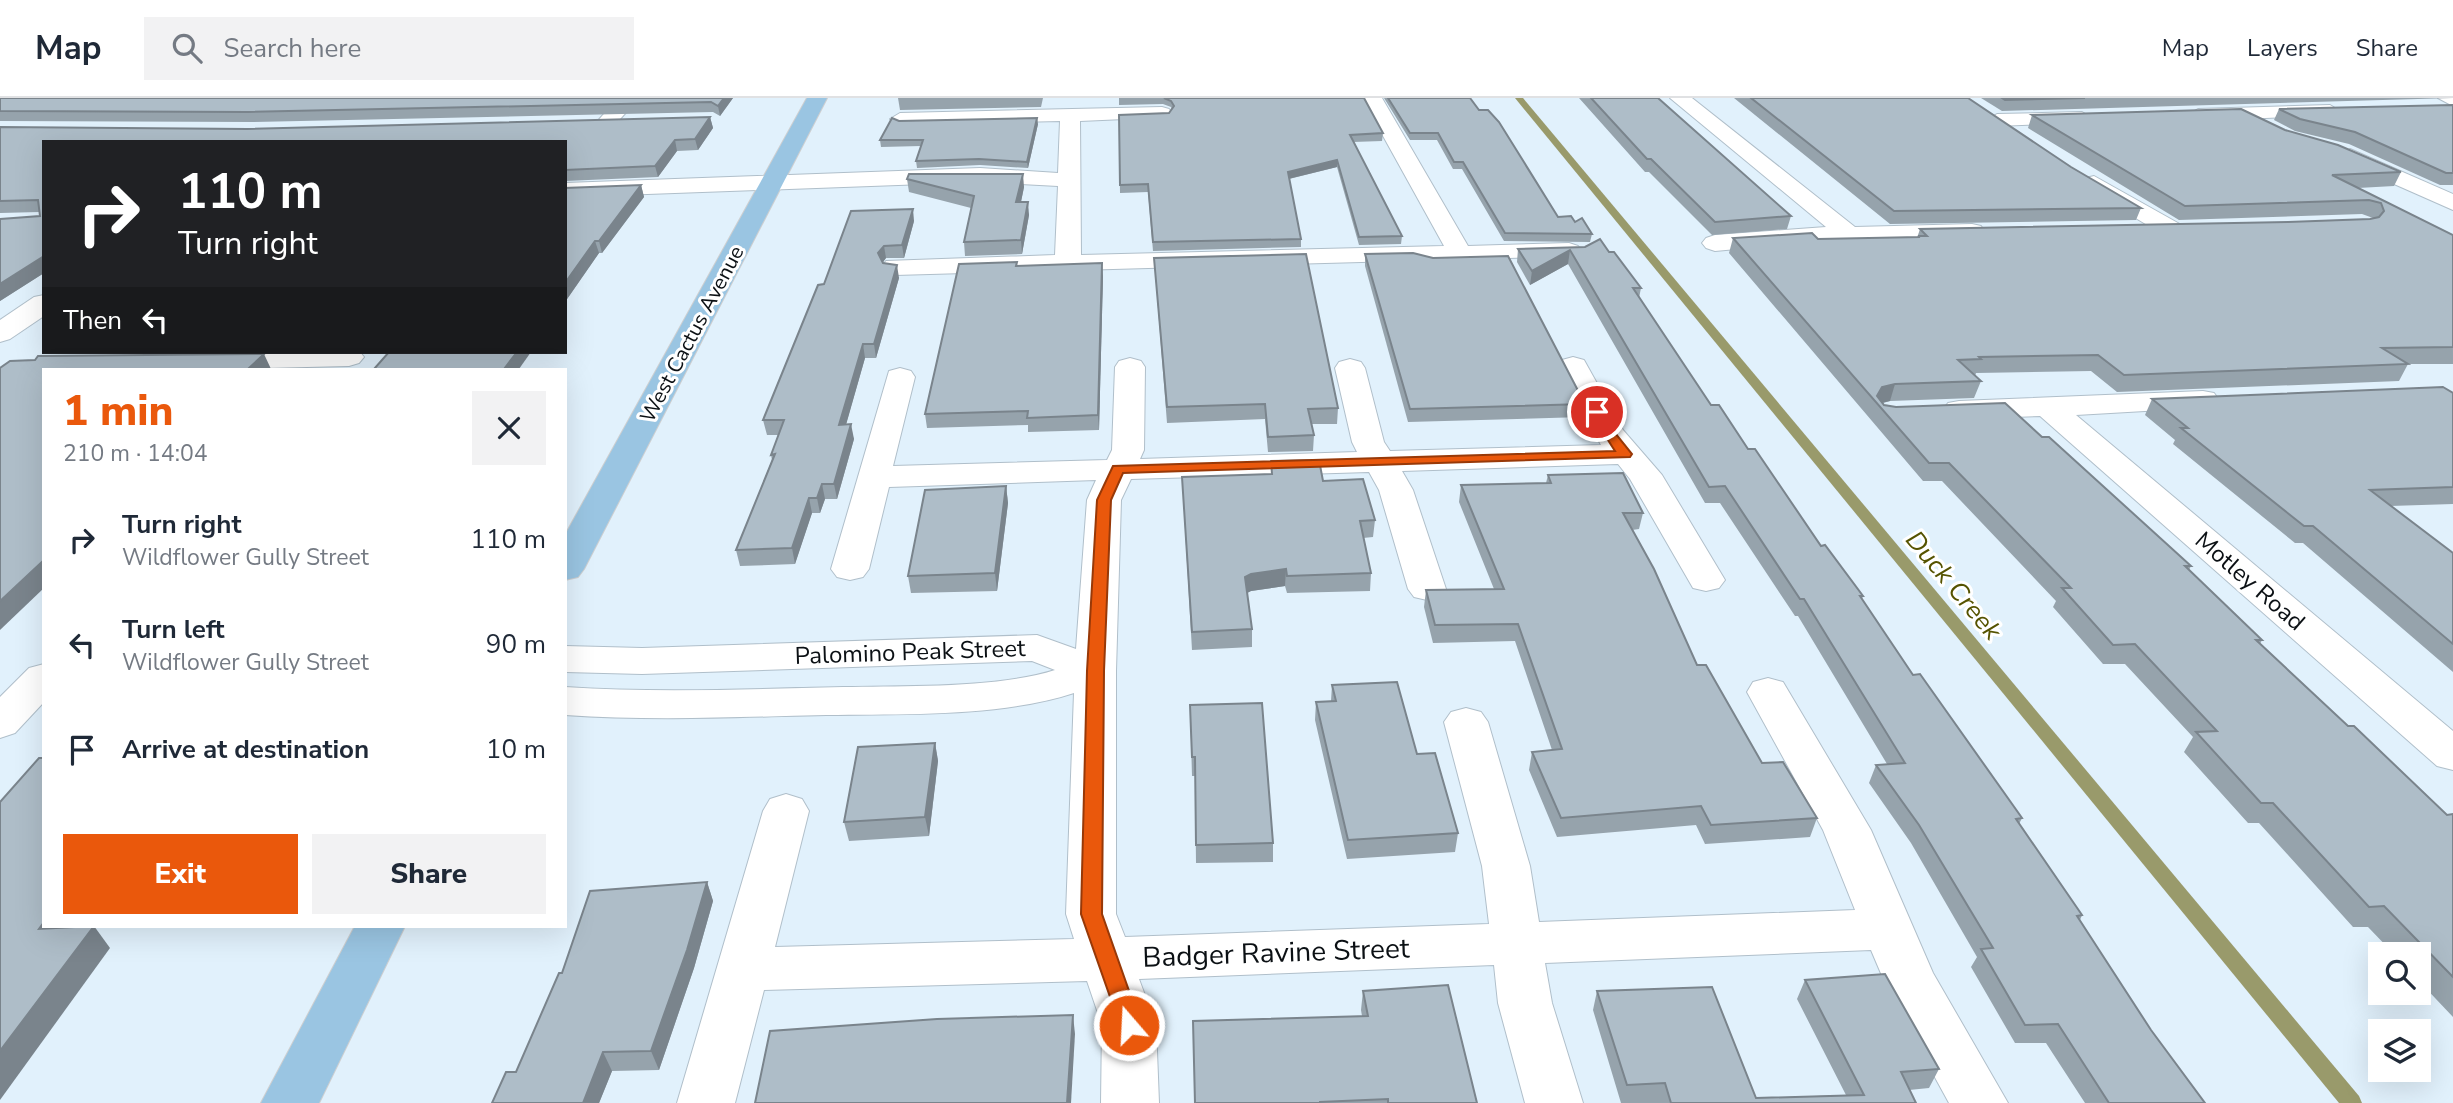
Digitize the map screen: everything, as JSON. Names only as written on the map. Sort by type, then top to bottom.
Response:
[{"type":"main road","name":"West Cactus Avenue","points":[[567,565],[817,98]]},
{"type":"main road","points":[[290,1103],[379,928]]},
{"type":"street","points":[[606,124],[629,98]]},
{"type":"street","points":[[1372,98],[1460,253]]},
{"type":"street","points":[[1680,98],[1849,234]]},
{"type":"street","points":[[2448,98],[2453,100]]},
{"type":"street","points":[[1974,105],[2026,139]]},
{"type":"street","points":[[2426,107],[2453,107]]},
{"type":"street","points":[[900,119],[998,108],[1070,114],[1162,113]]},
{"type":"street","points":[[2183,115],[2344,110]]},
{"type":"street","points":[[2236,113],[2275,131]]},
{"type":"street","points":[[1068,262],[1070,114]]},
{"type":"street","points":[[1997,120],[2103,117]]},
{"type":"street","points":[[578,124],[635,123]]},
{"type":"street","points":[[2453,203],[2330,156],[2427,209],[2453,217]]},
{"type":"street","points":[[2076,172],[2176,232]]},
{"type":"street","points":[[567,190],[772,184],[846,192],[963,191],[1010,190],[1070,180]]},
{"type":"street","points":[[1715,243],[1849,234],[2003,231]]},
{"type":"street","points":[[2130,233],[2201,231]]},
{"type":"street","points":[[895,267],[1583,250]]},
{"type":"street","points":[[0,333],[42,304]]},
{"type":"street","points":[[182,361],[347,359]]},
{"type":"street","points":[[1573,366],[1609,434],[1645,475],[1706,580]]},
{"type":"street","points":[[1130,367],[1128,450],[1104,500],[1095,671],[1091,914],[1129,1025],[1130,1103]]},
{"type":"street","points":[[1350,368],[1368,442],[1396,489],[1427,589]]},
{"type":"street","points":[[850,569],[900,377]]},
{"type":"street","points":[[1930,411],[2230,399]]},
{"type":"street","name":"Motley Road","points":[[2048,407],[2453,755]]},
{"type":"street","points":[[875,477],[1626,454]]},
{"type":"street","name":"Palomino Peak Street","points":[[567,659],[642,661],[1037,648],[1095,671]]},
{"type":"street","name":"Palomino Peak Street","points":[[567,701],[623,705],[899,700],[1035,691],[1095,671]]},
{"type":"street","points":[[1768,692],[1847,830],[1910,982],[1979,1103]]},
{"type":"street","points":[[1466,722],[1506,866],[1525,1003],[1554,1103]]},
{"type":"street","points":[[706,1103],[786,811]]},
{"type":"street","name":"Badger Ravine Street","points":[[742,969],[1107,959],[1888,929]]},
{"type":"building","points":[[0,98],[724,98],[718,106],[711,102],[248,112],[0,111]]},
{"type":"building","points":[[1164,98],[1364,98],[1383,133],[1350,135],[1402,236],[1359,237],[1337,160],[1288,172],[1301,239],[1153,242],[1148,184],[1120,185],[1119,115],[1169,113],[1174,106]]},
{"type":"building","points":[[1388,98],[1470,98],[1479,110],[1488,110],[1499,122],[1558,217],[1571,216],[1575,222],[1582,218],[1592,234],[1505,233],[1463,162],[1454,162],[1438,133],[1410,133]]},
{"type":"building","points":[[1591,98],[1658,98],[1791,216],[1715,222],[1651,159],[1647,159]]},
{"type":"building","points":[[1751,98],[1968,98],[2071,167],[2141,208],[1894,211]]},
{"type":"building","points":[[2002,98],[2085,98],[2005,100]]},
{"type":"building","points":[[2453,105],[2453,173],[2446,173],[2355,132],[2300,119],[2279,109]]},
{"type":"building","points":[[2241,109],[2285,130],[2338,145],[2401,172],[2332,175],[2453,235],[2453,347],[2382,348],[2408,364],[2124,375],[2098,355],[1979,357],[1981,359],[1958,360],[1981,381],[1895,384],[1882,387],[1877,396],[1884,405],[1896,407],[2005,403],[2042,437],[2049,437],[2191,566],[2185,566],[2262,640],[2256,640],[2348,726],[2354,726],[2447,815],[2453,814],[2453,977],[2431,954],[2431,942],[2419,942],[2384,906],[2369,907],[2273,803],[2261,803],[2196,732],[2217,731],[2135,644],[2113,645],[2062,588],[2071,588],[1949,463],[1929,463],[1733,238],[1812,233],[1818,239],[1920,237],[1918,236],[1927,236],[1920,229],[2370,219],[2379,217],[2384,211],[2381,203],[2369,200],[2185,206],[2032,115]]},
{"type":"building","points":[[710,117],[695,139],[675,140],[655,166],[567,170],[567,140],[42,140],[42,257],[0,284],[0,219],[40,216],[38,200],[0,201],[0,127],[247,129]]},
{"type":"building","points":[[892,118],[899,121],[1037,118],[1027,162],[979,159],[916,161],[923,140],[880,140]]},
{"type":"building","points":[[909,174],[1023,174],[1016,202],[1028,202],[1021,240],[964,242],[974,196],[907,179]]},
{"type":"building","points":[[641,185],[567,280],[567,188]]},
{"type":"building","points":[[913,209],[902,245],[884,246],[878,253],[883,263],[897,265],[874,344],[863,344],[839,425],[851,424],[834,484],[822,484],[817,498],[809,498],[792,548],[736,550],[775,454],[771,455],[784,420],[763,420],[818,285],[824,284],[851,211]]},
{"type":"building","points":[[1600,239],[1609,252],[1614,252],[1641,288],[1633,288],[1711,405],[1719,405],[1748,449],[1755,449],[1821,546],[1825,545],[1863,596],[1860,596],[1913,675],[1920,674],[2022,818],[2016,819],[2082,915],[2077,916],[2151,1030],[2205,1103],[2109,1103],[2058,1024],[2025,1025],[1981,949],[1993,948],[1919,825],[1876,765],[1905,763],[1804,599],[1800,599],[1725,486],[1709,487],[1570,250],[1532,271],[1518,249],[1585,247]]},
{"type":"building","points":[[1413,253],[1433,258],[1508,256],[1585,404],[1410,409],[1365,254]]},
{"type":"building","points":[[1306,254],[1338,408],[1308,409],[1314,435],[1268,437],[1265,404],[1167,407],[1154,258]]},
{"type":"building","points":[[1017,262],[1016,266],[1102,263],[1098,415],[1027,418],[1028,411],[925,414],[959,264]]},
{"type":"building","points":[[264,354],[249,368],[42,368],[42,562],[0,601],[0,368],[10,361],[35,360],[38,356]]},
{"type":"building","points":[[387,354],[515,354],[505,368],[375,368]]},
{"type":"building","points":[[2443,387],[2453,393],[2453,487],[2370,490],[2453,553],[2453,644],[2313,526],[2304,526],[2181,428],[2188,428],[2152,399]]},
{"type":"building","points":[[1319,460],[1323,481],[1363,479],[1375,520],[1360,521],[1371,573],[1287,576],[1286,569],[1251,574],[1245,577],[1252,629],[1192,632],[1182,477],[1272,474],[1271,461]]},
{"type":"building","points":[[1623,473],[1643,513],[1623,513],[1654,569],[1697,665],[1706,665],[1762,763],[1783,762],[1817,818],[1711,825],[1701,806],[1561,818],[1532,752],[1562,749],[1518,624],[1435,625],[1426,590],[1504,589],[1461,485],[1551,483],[1548,475]]},
{"type":"building","points":[[1006,486],[995,573],[908,576],[925,490]]},
{"type":"building","points":[[1397,682],[1417,754],[1435,753],[1458,833],[1348,840],[1316,702],[1336,701],[1332,685]]},
{"type":"building","points":[[1262,703],[1273,843],[1196,845],[1195,757],[1192,757],[1190,705]]},
{"type":"building","points":[[935,743],[925,817],[844,822],[858,747]]},
{"type":"building","points":[[39,758],[42,758],[42,925],[39,929],[92,928],[0,1051],[0,802]]},
{"type":"building","points":[[707,882],[687,950],[651,1051],[603,1052],[583,1103],[492,1103],[506,1072],[516,1072],[559,973],[562,973],[590,891]]},
{"type":"building","points":[[1885,974],[1939,1069],[1901,1072],[1916,1103],[1671,1103],[1665,1083],[1627,1085],[1597,991],[1712,987],[1756,1098],[1864,1095],[1805,980]]},
{"type":"building","points":[[1448,985],[1477,1103],[1388,1103],[1388,1099],[1320,1103],[1195,1103],[1193,1021],[1368,1016],[1363,991]]},
{"type":"building","points":[[1073,1015],[1067,1103],[755,1103],[770,1031],[937,1019]]},
{"type":"waterway","name":"Duck Creek","points":[[1519,98],[2352,1103]]},
{"type":"route","points":[[1129,1025],[1091,914],[1095,671],[1104,500],[1118,469],[1626,454],[1609,434],[1597,412]]}]
